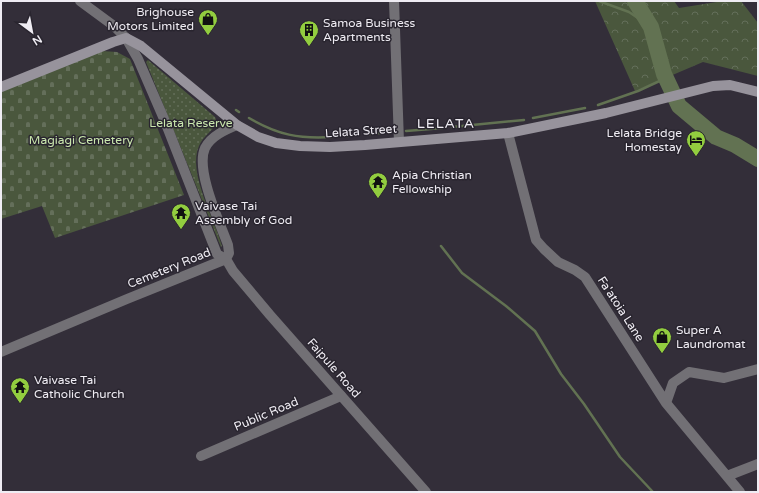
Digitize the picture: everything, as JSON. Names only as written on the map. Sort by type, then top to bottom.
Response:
[{"type":"main road","points":[[1,87],[126,38]]},
{"type":"main road","name":"Lelata Street","points":[[126,38],[141,46],[237,125],[258,137],[276,143],[300,146],[340,146],[508,132],[606,113],[713,86],[730,85],[758,92]]},
{"type":"street","name":"Faipule Road","points":[[80,1],[114,26],[126,38],[138,59],[164,119],[217,254],[226,259],[235,273],[426,492]]},
{"type":"street","points":[[394,1],[399,142]]},
{"type":"street","name":"Cemetery Road","points":[[1,352],[226,259],[229,253],[228,245],[210,201],[204,172],[203,158],[205,148],[212,140],[220,133],[237,125]]},
{"type":"street","name":"Fa'atoia Lane","points":[[508,132],[536,240],[558,262],[575,270],[585,277],[666,403],[740,492]]},
{"type":"street","points":[[666,403],[673,383],[689,372],[724,378],[758,369]]},
{"type":"street","name":"Public Road","points":[[201,456],[341,396]]},
{"type":"street","points":[[727,476],[758,464]]},
{"type":"green space","points":[[595,1],[674,1],[679,8],[723,1],[741,1],[758,23],[758,76],[703,62],[635,91]]},
{"type":"green space","name":"Magiagi Cemetery","points":[[102,51],[117,52],[130,59],[184,195],[55,238],[42,206],[1,219],[1,91]]},
{"type":"green space","name":"Lelata Reserve","points":[[148,60],[215,117],[217,122],[203,139],[196,157],[199,182],[203,196],[219,235],[221,247],[146,62]]},
{"type":"waterway","points":[[599,1],[629,12],[651,27]]},
{"type":"waterway","points":[[635,1],[651,27],[664,74],[679,106],[716,137],[735,145],[758,159]]},
{"type":"waterway","points":[[598,105],[638,91],[666,78]]},
{"type":"waterway","points":[[533,118],[585,108]]},
{"type":"waterway","points":[[249,118],[260,124],[289,135],[332,137]]},
{"type":"waterway","points":[[452,127],[524,120]]},
{"type":"waterway","points":[[406,131],[443,128]]},
{"type":"waterway","points":[[369,134],[380,133]]},
{"type":"waterway","points":[[441,246],[462,273],[506,306],[535,331],[561,374],[584,404],[620,457],[653,492]]},
{"type":"place","name":"Brighouse Motors Limited","points":[[208,36]]},
{"type":"place","name":"Samoa Business Apartments","points":[[309,47]]},
{"type":"place","name":"Lelata Bridge Homestay","points":[[696,157]]},
{"type":"place","name":"Apia Christian Fellowship","points":[[378,199]]},
{"type":"place","name":"Vaivase Tai Assembly of God","points":[[181,230]]},
{"type":"place","name":"Super A Laundromat","points":[[662,354]]},
{"type":"place","name":"Vaivase Tai Catholic Church","points":[[20,404]]},
{"type":"district","name":"LELATA","points":[[446,123]]}]
